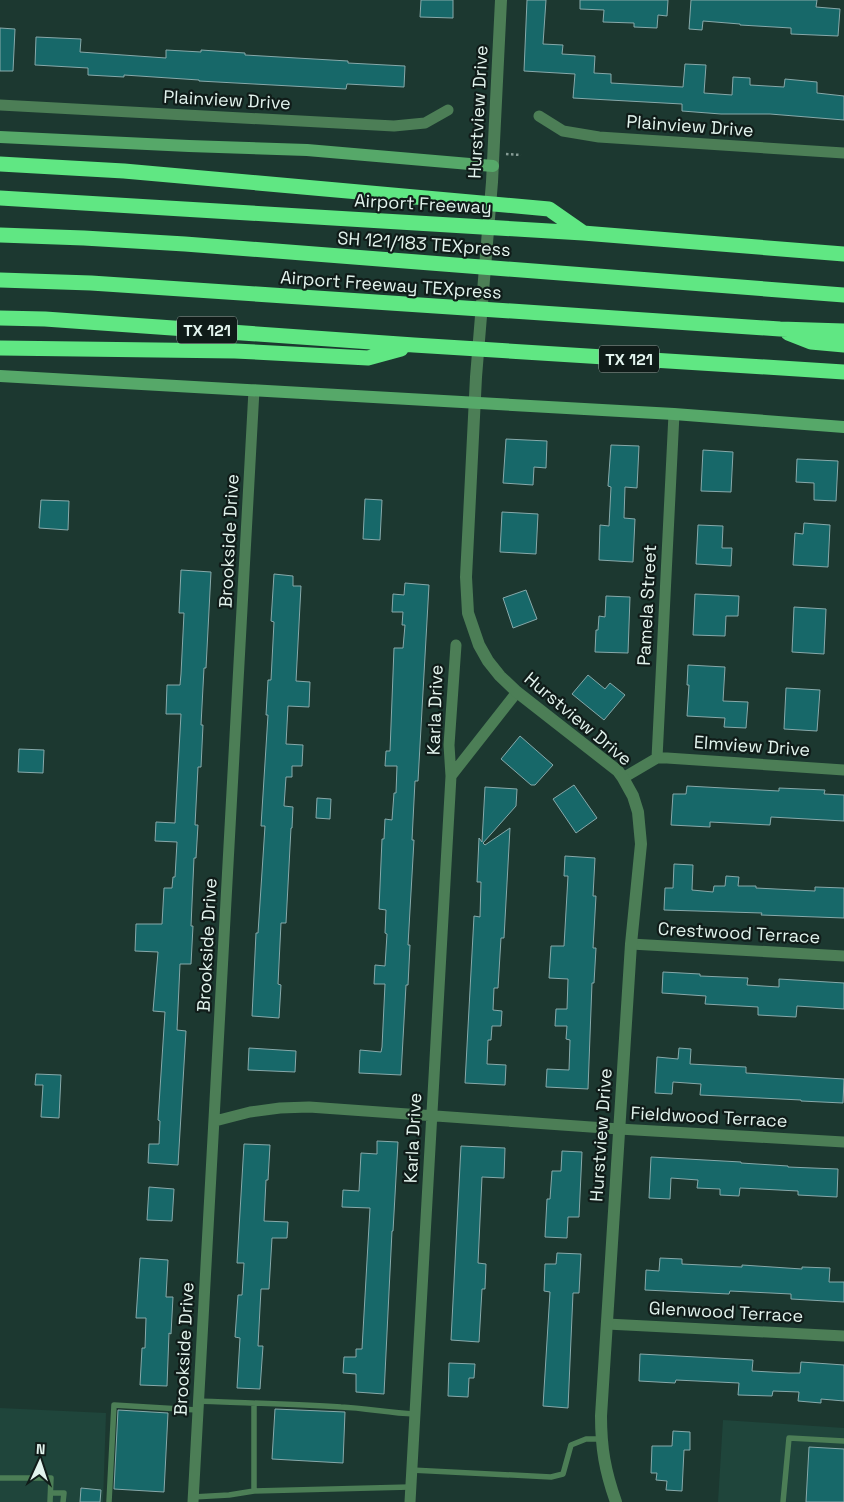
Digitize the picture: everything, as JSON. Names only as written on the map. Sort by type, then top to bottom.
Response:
[{"type":"highway","points":[[0,164],[124,171],[549,209],[583,232]]},
{"type":"highway","name":"Airport Freeway","points":[[0,198],[583,232],[844,254]]},
{"type":"highway","name":"SH 121/183 TEXpress","points":[[0,235],[185,244],[844,295]]},
{"type":"highway","name":"Airport Freeway TEXpress","points":[[0,280],[140,286],[780,329]]},
{"type":"highway","name":"TX 121","points":[[0,318],[45,318],[414,345],[844,372]]},
{"type":"highway","points":[[780,329],[844,331]]},
{"type":"highway","points":[[780,329],[810,342],[844,345]]},
{"type":"highway","points":[[0,348],[235,351],[368,358],[414,345]]},
{"type":"main road","points":[[0,137],[307,150],[493,166]]},
{"type":"main road","points":[[0,376],[674,414],[844,427]]},
{"type":"street","name":"Hurstview Drive","points":[[501,0],[492,182],[476,377],[466,577],[468,612],[479,645],[488,661],[500,676],[517,692],[618,771],[633,796],[638,812],[641,844],[631,944],[618,1129],[601,1416],[604,1464],[616,1502]]},
{"type":"street","name":"Plainview Drive","points":[[0,105],[394,126],[425,122],[448,110]]},
{"type":"street","name":"Plainview Drive","points":[[539,116],[563,131],[599,138],[844,153]]},
{"type":"street","name":"Brookside Drive","points":[[193,1500],[254,390]]},
{"type":"street","name":"Pamela Street","points":[[657,758],[674,414]]},
{"type":"street","name":"Karla Drive","points":[[410,1502],[452,776],[449,745],[456,645]]},
{"type":"street","name":"Karla Drive","points":[[452,776],[517,692]]},
{"type":"street","name":"Elmview Drive","points":[[657,758],[844,770]]},
{"type":"street","points":[[623,778],[657,758]]},
{"type":"street","name":"Crestwood Terrace","points":[[631,944],[844,956]]},
{"type":"street","name":"Fieldwood Terrace","points":[[214,1121],[250,1112],[280,1108],[309,1108],[844,1142]]},
{"type":"street","name":"Glenwood Terrace","points":[[607,1324],[844,1336]]},
{"type":"lane","points":[[108,1502],[114,1405],[254,1404],[343,1407],[395,1414],[414,1414]]},
{"type":"lane","points":[[254,1404],[254,1491]]},
{"type":"lane","points":[[411,1470],[551,1477],[563,1474],[571,1445],[586,1438],[601,1439]]},
{"type":"lane","points":[[783,1502],[789,1438],[844,1441]]},
{"type":"lane","points":[[0,1478],[51,1478],[50,1502]]},
{"type":"lane","points":[[193,1500],[254,1491],[410,1487]]},
{"type":"lane","points":[[51,1493],[64,1493],[63,1502]]},
{"type":"shaded area","points":[[0,1408],[106,1413],[103,1502],[0,1502]]},
{"type":"shaded area","points":[[723,1420],[844,1428],[844,1502],[718,1502]]},
{"type":"building","points":[[421,0],[453,0],[453,18],[420,17]]},
{"type":"building","points":[[527,0],[546,0],[543,44],[563,45],[562,54],[595,56],[594,73],[611,74],[611,83],[683,87],[685,64],[706,65],[704,93],[732,95],[733,77],[750,78],[750,85],[784,87],[785,79],[817,82],[817,93],[844,96],[844,120],[770,114],[721,114],[682,111],[682,104],[573,98],[575,74],[524,71]]},
{"type":"building","points":[[580,0],[668,0],[667,16],[658,15],[657,28],[634,27],[634,23],[603,22],[604,10],[580,9]]},
{"type":"building","points":[[691,0],[817,0],[816,7],[840,9],[838,36],[791,34],[791,28],[703,21],[702,30],[689,29]]},
{"type":"building","points":[[0,28],[15,29],[13,71],[0,71]]},
{"type":"building","points":[[36,37],[81,39],[80,52],[166,58],[166,50],[201,52],[201,50],[245,53],[245,55],[405,66],[404,87],[347,84],[346,89],[124,75],[124,77],[88,75],[88,68],[35,65]]},
{"type":"building","points":[[506,439],[547,441],[546,468],[534,467],[533,485],[503,483]]},
{"type":"building","points":[[611,445],[639,446],[637,488],[625,487],[624,518],[635,519],[633,562],[599,560],[600,525],[609,526],[611,487],[608,486]]},
{"type":"building","points":[[703,450],[733,452],[731,492],[701,491]]},
{"type":"building","points":[[797,459],[838,461],[836,501],[814,500],[814,483],[796,482]]},
{"type":"building","points":[[365,499],[382,500],[380,540],[363,539]]},
{"type":"building","points":[[41,500],[69,501],[68,530],[39,528]]},
{"type":"building","points":[[502,512],[538,514],[536,554],[500,552]]},
{"type":"building","points":[[804,523],[830,525],[828,567],[793,565],[795,533],[803,534]]},
{"type":"building","points":[[698,525],[723,526],[722,548],[732,548],[731,566],[696,564]]},
{"type":"building","points":[[181,570],[211,572],[201,725],[203,725],[201,767],[198,767],[195,825],[198,825],[196,858],[194,858],[191,964],[180,964],[177,1030],[186,1031],[178,1165],[148,1163],[149,1144],[159,1144],[160,1121],[158,1120],[165,1012],[153,1011],[158,952],[135,951],[136,924],[162,924],[164,888],[172,888],[173,877],[175,877],[177,842],[155,841],[156,822],[175,823],[181,714],[166,714],[167,685],[180,685],[184,613],[179,613]]},
{"type":"building","points":[[274,574],[293,576],[293,586],[301,586],[296,681],[310,682],[309,707],[288,706],[286,744],[303,745],[302,766],[292,766],[292,777],[286,777],[284,806],[293,807],[286,923],[281,923],[278,984],[281,985],[279,1018],[252,1016],[256,933],[258,933],[265,826],[261,826],[268,715],[266,715],[268,680],[271,680],[274,622],[271,621]]},
{"type":"building","points":[[405,583],[429,585],[418,781],[415,781],[412,840],[414,840],[408,945],[410,945],[401,1075],[359,1073],[360,1050],[381,1052],[382,1047],[385,984],[374,984],[375,965],[385,966],[386,910],[379,909],[382,839],[384,839],[385,819],[392,820],[397,766],[385,766],[386,751],[390,751],[394,648],[403,648],[405,625],[402,625],[403,612],[392,612],[393,594],[404,595]]},
{"type":"building","points":[[526,590],[537,619],[513,628],[503,598]]},
{"type":"building","points":[[695,594],[739,596],[738,616],[726,616],[725,636],[693,635]]},
{"type":"building","points":[[606,596],[630,597],[628,653],[595,652],[596,630],[598,630],[599,616],[605,617]]},
{"type":"building","points":[[794,607],[826,609],[824,654],[792,652]]},
{"type":"building","points":[[688,665],[725,667],[723,701],[748,702],[746,728],[724,727],[725,718],[687,716]]},
{"type":"building","points":[[588,675],[605,689],[610,683],[625,695],[604,720],[572,694]]},
{"type":"building","points":[[786,688],[820,690],[817,731],[784,729]]},
{"type":"building","points":[[520,736],[553,765],[535,785],[531,785],[501,759]]},
{"type":"building","points":[[19,749],[44,750],[43,773],[18,772]]},
{"type":"building","points":[[574,785],[597,818],[576,833],[553,799]]},
{"type":"building","points":[[687,786],[779,791],[779,788],[825,790],[824,794],[844,795],[844,821],[771,817],[770,825],[710,822],[710,827],[671,825],[673,794],[686,794]]},
{"type":"building","points":[[485,787],[517,789],[516,806],[483,843],[485,845],[510,828],[504,938],[501,938],[498,988],[494,988],[493,1010],[502,1011],[501,1026],[492,1026],[491,1040],[488,1040],[487,1064],[506,1065],[505,1085],[465,1083],[474,916],[480,917],[481,882],[477,882],[479,838],[482,842]]},
{"type":"building","points":[[317,798],[331,799],[330,819],[316,818]]},
{"type":"building","points":[[565,856],[595,858],[593,896],[596,896],[593,948],[596,948],[594,983],[592,983],[588,1089],[546,1087],[547,1069],[569,1070],[570,1040],[566,1039],[567,1026],[555,1026],[556,1009],[567,1009],[568,979],[549,978],[551,946],[564,946],[568,876],[564,876]]},
{"type":"building","points":[[674,864],[693,865],[692,890],[713,892],[714,886],[725,886],[726,876],[739,877],[738,886],[756,886],[756,888],[815,891],[815,887],[844,888],[844,918],[664,910],[665,888],[673,888]]},
{"type":"building","points":[[663,972],[748,978],[747,985],[779,987],[779,979],[844,983],[844,1009],[797,1006],[796,1017],[758,1015],[758,1007],[705,1004],[706,996],[662,993]]},
{"type":"building","points":[[249,1048],[296,1051],[295,1072],[248,1070]]},
{"type":"building","points":[[679,1048],[691,1049],[690,1064],[746,1067],[746,1073],[844,1079],[843,1103],[700,1095],[701,1084],[673,1082],[672,1094],[655,1093],[657,1057],[678,1059]]},
{"type":"building","points":[[36,1074],[61,1075],[59,1118],[41,1117],[43,1085],[35,1085]]},
{"type":"building","points":[[377,1141],[398,1142],[384,1394],[356,1392],[356,1374],[343,1373],[344,1357],[356,1357],[356,1349],[362,1349],[370,1208],[342,1207],[343,1190],[359,1191],[361,1153],[377,1154]]},
{"type":"building","points":[[244,1144],[270,1145],[264,1221],[288,1222],[287,1238],[272,1238],[269,1289],[261,1289],[258,1346],[263,1346],[260,1389],[237,1388],[240,1338],[235,1337],[238,1295],[242,1295],[244,1263],[237,1263]]},
{"type":"building","points":[[461,1146],[505,1148],[504,1178],[482,1177],[478,1263],[486,1264],[485,1289],[482,1289],[479,1342],[451,1340]]},
{"type":"building","points":[[562,1151],[582,1152],[579,1217],[568,1217],[567,1238],[545,1237],[547,1199],[550,1199],[552,1171],[561,1171]]},
{"type":"building","points":[[651,1157],[838,1169],[837,1197],[798,1195],[798,1191],[740,1188],[739,1196],[720,1195],[720,1189],[697,1188],[698,1180],[671,1178],[670,1199],[649,1198]]},
{"type":"building","points":[[149,1187],[174,1189],[172,1221],[147,1220]]},
{"type":"building","points":[[557,1253],[581,1254],[579,1293],[573,1293],[568,1408],[543,1406],[550,1292],[544,1291],[545,1264],[556,1264]]},
{"type":"building","points":[[140,1258],[168,1260],[166,1297],[173,1297],[171,1334],[169,1333],[167,1386],[140,1385],[142,1348],[145,1348],[146,1318],[136,1318]]},
{"type":"building","points":[[660,1258],[682,1259],[682,1264],[802,1269],[802,1267],[830,1268],[829,1282],[844,1282],[844,1302],[791,1299],[791,1294],[730,1291],[729,1294],[645,1290],[646,1270],[659,1271]]},
{"type":"building","points":[[640,1354],[753,1360],[752,1371],[789,1373],[800,1373],[801,1362],[844,1365],[844,1401],[821,1399],[821,1403],[798,1401],[799,1392],[773,1391],[772,1396],[738,1395],[739,1383],[676,1380],[675,1383],[639,1381]]},
{"type":"building","points":[[449,1363],[475,1364],[474,1378],[469,1378],[468,1397],[448,1396]]},
{"type":"building","points":[[275,1409],[345,1412],[343,1463],[272,1459]]},
{"type":"building","points":[[118,1410],[168,1413],[164,1492],[114,1489]]},
{"type":"building","points":[[673,1431],[690,1432],[690,1450],[684,1450],[682,1491],[666,1490],[667,1481],[656,1480],[657,1473],[651,1473],[652,1446],[672,1446]]},
{"type":"building","points":[[809,1447],[844,1449],[844,1502],[806,1502]]},
{"type":"building","points":[[81,1488],[101,1490],[100,1502],[80,1502]]}]
